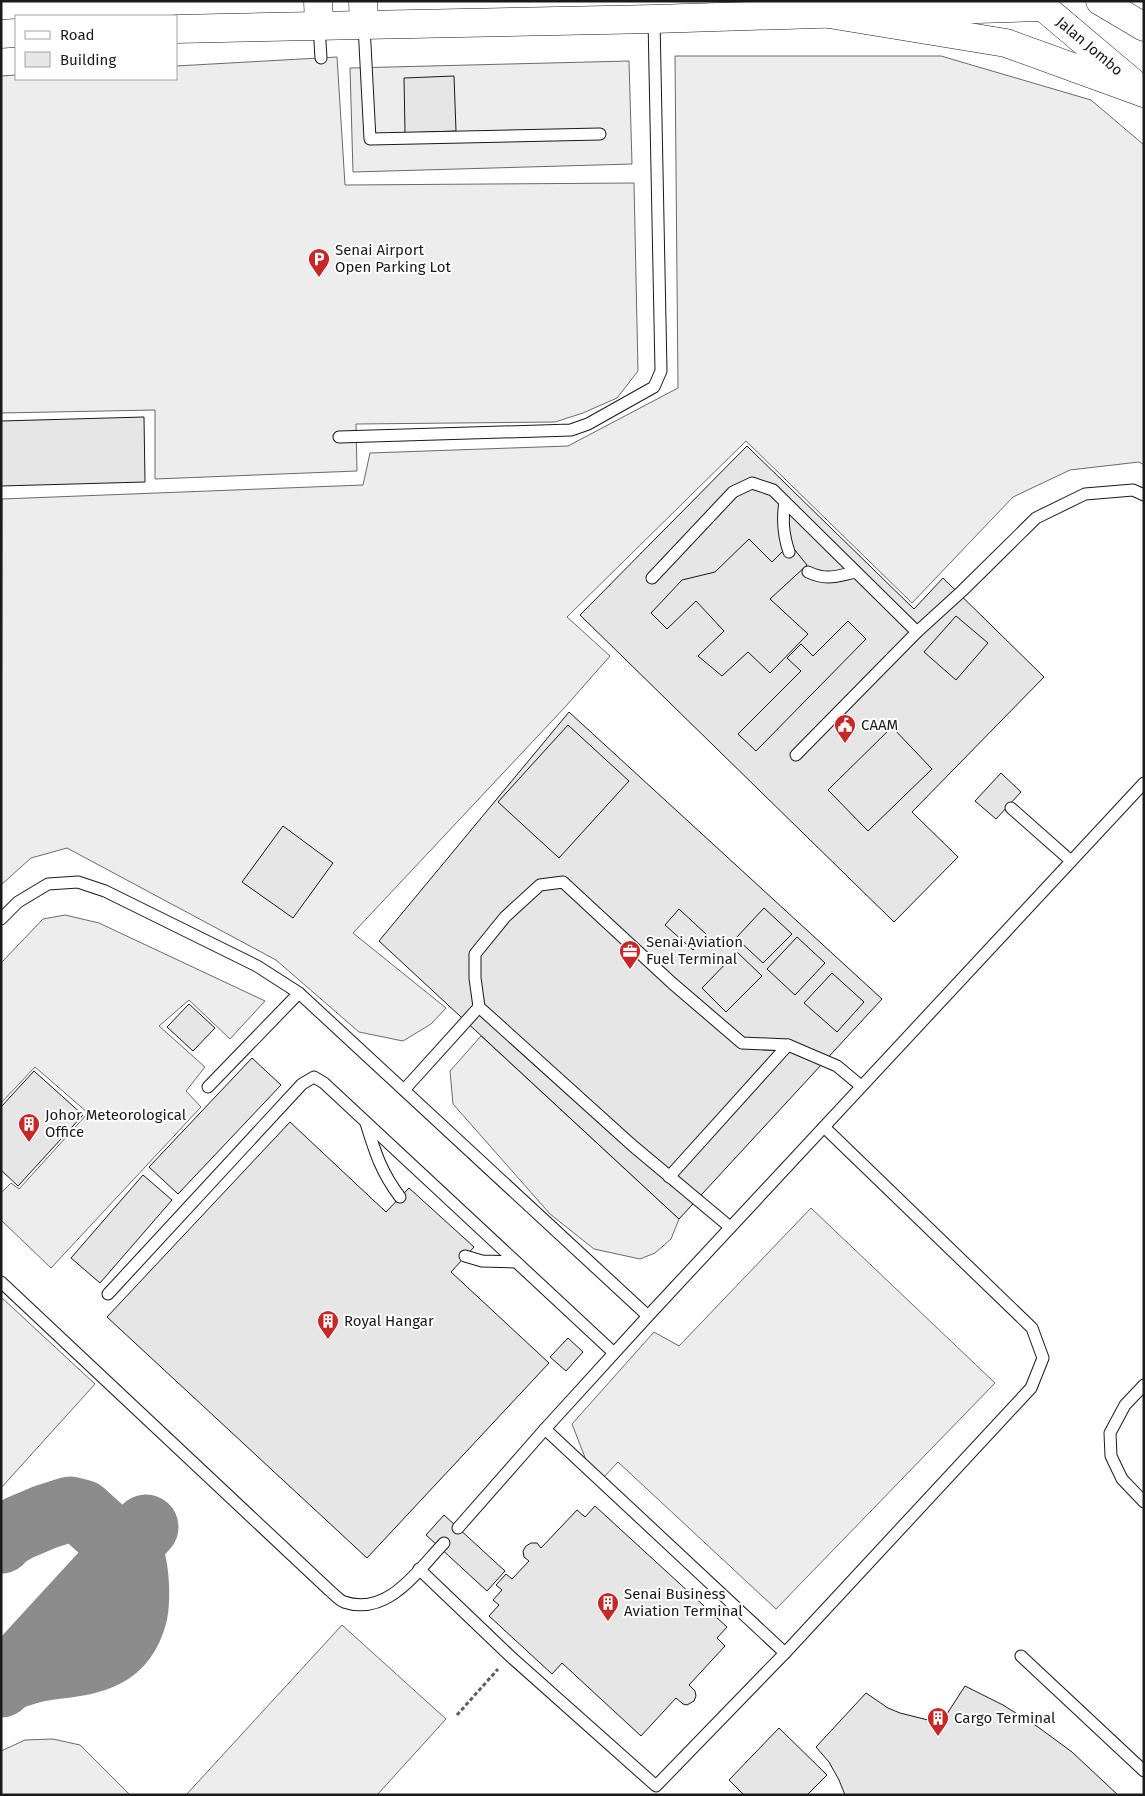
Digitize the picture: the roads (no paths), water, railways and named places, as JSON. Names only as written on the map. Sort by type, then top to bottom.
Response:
[{"type":"street","points":[[1100,1],[1144,27]]},
{"type":"street","points":[[1121,1],[1144,21]]},
{"type":"street","points":[[178,29],[319,14],[654,19],[829,14],[1040,3]]},
{"type":"street","name":"Jalan Jombo","points":[[1040,3],[1144,92]]},
{"type":"street","points":[[829,14],[1006,43],[1144,92]]},
{"type":"street","points":[[1,34],[15,33]]},
{"type":"lane","points":[[319,14],[321,58]]},
{"type":"lane","points":[[363,14],[370,139],[600,134]]},
{"type":"lane","points":[[339,437],[571,430],[588,424],[654,387],[660,371],[654,19]]},
{"type":"lane","points":[[652,578],[733,492],[752,483],[773,490],[917,632]]},
{"type":"lane","points":[[796,755],[917,632],[962,591],[1036,518],[1085,494],[1133,490],[1144,495]]},
{"type":"lane","points":[[785,502],[782,521],[784,537],[789,552]]},
{"type":"lane","points":[[808,572],[822,578],[856,572]]},
{"type":"lane","points":[[458,1528],[648,1316],[1144,783]]},
{"type":"lane","points":[[1011,808],[1071,861]]},
{"type":"lane","points":[[1,919],[18,902],[48,884],[78,882],[104,891],[257,966],[299,993],[648,1316]]},
{"type":"lane","points":[[730,1227],[670,1177],[479,1007],[475,978],[475,954],[505,917],[540,885],[563,882],[672,983],[742,1043],[788,1045],[836,1066],[861,1086]]},
{"type":"lane","points":[[208,1088],[299,993]]},
{"type":"lane","points":[[404,1090],[479,1007]]},
{"type":"lane","points":[[670,1177],[788,1045]]},
{"type":"lane","points":[[108,1294],[302,1084],[314,1077],[324,1083],[614,1353]]},
{"type":"lane","points":[[366,1123],[376,1156],[389,1182],[400,1197]]},
{"type":"lane","points":[[419,1569],[510,1656],[656,1786],[785,1653],[1031,1388],[1043,1358],[1032,1328],[824,1127]]},
{"type":"lane","points":[[465,1256],[482,1261],[516,1262]]},
{"type":"lane","points":[[1,1282],[314,1577],[343,1601],[359,1605],[378,1603],[395,1594],[444,1543]]},
{"type":"lane","points":[[1144,1385],[1125,1405],[1110,1433],[1111,1456],[1122,1479],[1144,1502]]},
{"type":"lane","points":[[545,1429],[785,1653]]},
{"type":"lane","points":[[1021,1656],[1144,1771]]},
{"type":"place","name":"Senai Airport Open Parking Lot","points":[[319,278]]},
{"type":"place","name":"CAAM","points":[[845,744]]},
{"type":"place","name":"Senai Aviation Fuel Terminal","points":[[630,970]]},
{"type":"place","name":"Johor Meteorological Office","points":[[29,1143]]},
{"type":"place","name":"Royal Hangar","points":[[328,1340]]},
{"type":"place","name":"Senai Business Aviation Terminal","points":[[608,1622]]},
{"type":"place","name":"Cargo Terminal","points":[[938,1737]]}]
